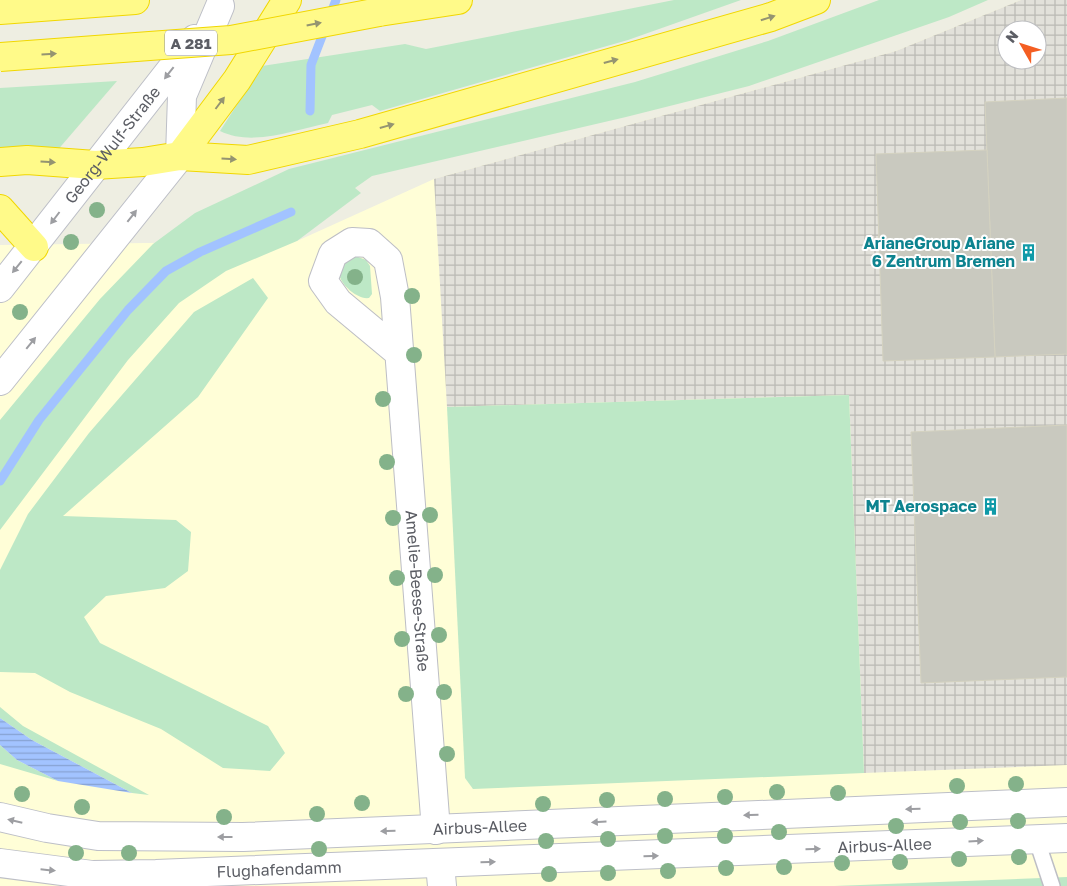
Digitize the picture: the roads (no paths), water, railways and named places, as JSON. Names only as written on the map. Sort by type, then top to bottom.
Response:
[{"type":"highway","points":[[0,10],[135,0]]},
{"type":"highway","points":[[180,156],[237,80],[287,0]]},
{"type":"highway","name":"A 281","points":[[0,57],[231,40],[379,12],[458,0]]},
{"type":"highway","points":[[0,162],[27,160],[95,165],[143,162],[180,156],[248,160],[360,134],[771,17],[816,0]]},
{"type":"highway","points":[[0,209],[34,247]]},
{"type":"street","points":[[0,381],[180,156],[182,96],[222,3]]},
{"type":"street","name":"Georg-Wulf-Straße","points":[[0,288],[34,247],[95,165],[222,3]]},
{"type":"street","name":"Amelie-Beese-Straße","points":[[398,352],[436,830]]},
{"type":"street","name":"Airbus-Allee","points":[[1067,802],[436,830],[441,875],[1036,838],[1067,838]]},
{"type":"street","points":[[0,818],[98,836],[243,837],[436,830]]},
{"type":"street","name":"Flughafendamm","points":[[0,863],[92,875],[156,880],[441,875]]},
{"type":"lane","points":[[1036,838],[1052,886]]},
{"type":"water","points":[[0,718],[32,740],[132,793],[58,781],[17,760],[0,745]]},
{"type":"waterway","points":[[310,111],[311,65],[336,0]]},
{"type":"waterway","points":[[0,481],[39,420],[128,310],[166,271],[200,252],[291,212]]},
{"type":"place","name":"ArianeGroup Ariane 6 Zentrum Bremen","points":[[1029,252]]},
{"type":"place","name":"MT Aerospace","points":[[991,506]]}]
